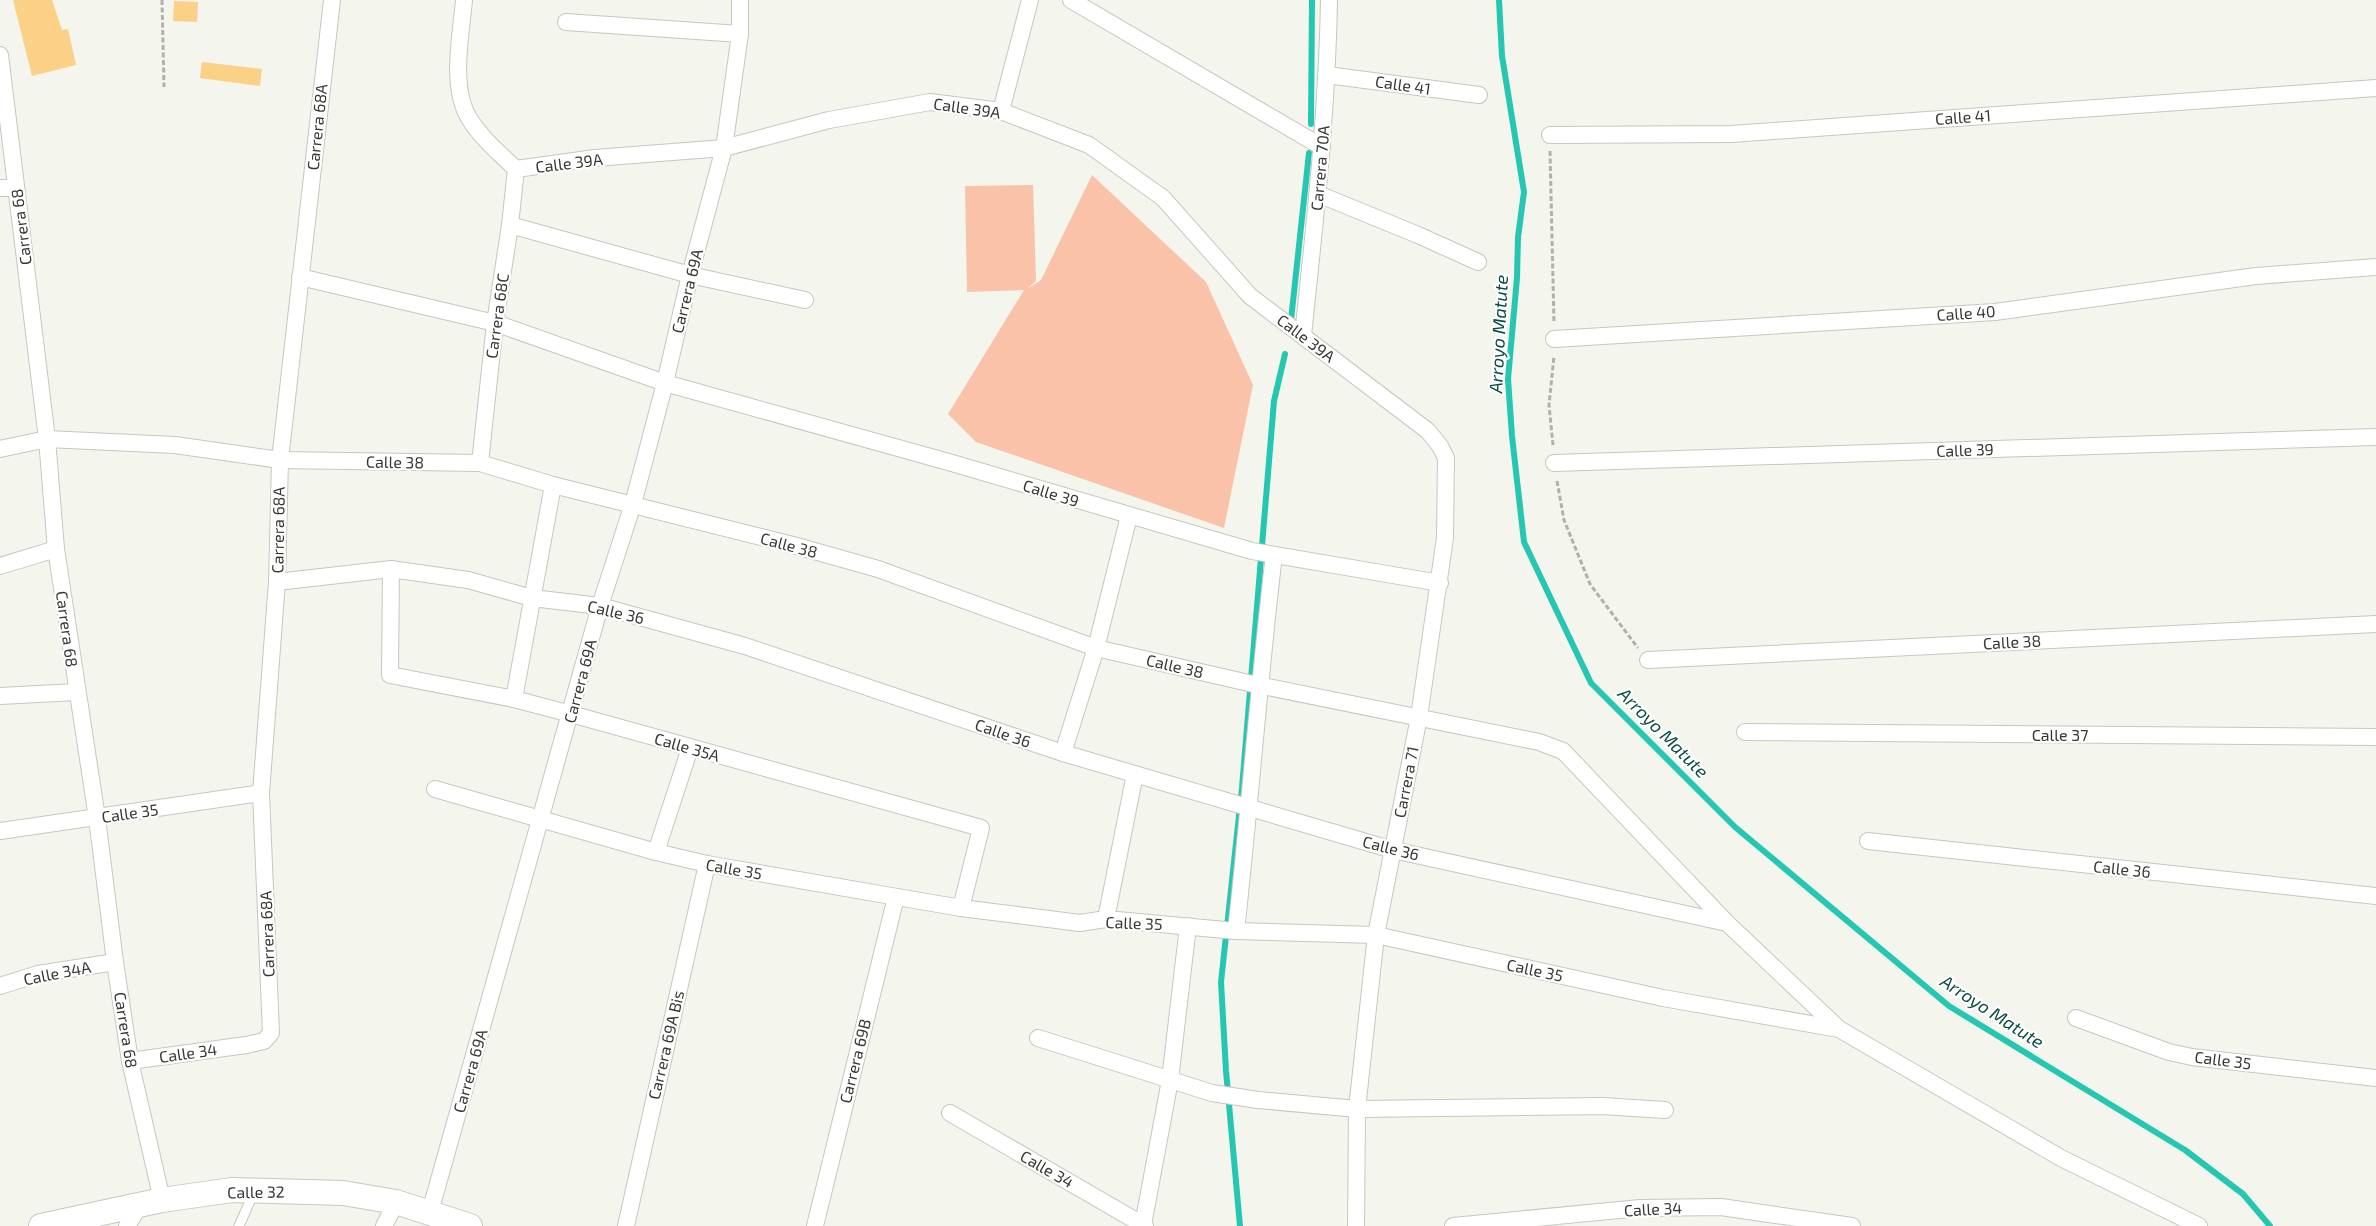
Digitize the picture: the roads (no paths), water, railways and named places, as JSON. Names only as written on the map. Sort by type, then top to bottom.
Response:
[{"type":"street","name":"Carrera 68A","points":[[246,1045],[264,1041],[271,1033],[261,793],[277,582],[280,460],[332,0]]},
{"type":"street","name":"Calle 39A","points":[[464,0],[458,80],[461,101],[469,117],[484,138],[516,170],[595,158],[724,148],[829,120],[930,102],[1001,111],[1089,144],[1163,198],[1250,296],[1428,431],[1440,446],[1446,458]]},
{"type":"street","name":"Carrera 69A","points":[[430,1212],[542,820],[600,606],[633,504],[665,384],[690,275],[724,148],[740,34],[740,0]]},
{"type":"street","points":[[1001,111],[1030,0]]},
{"type":"street","points":[[1072,0],[1322,147]]},
{"type":"street","name":"Carrera 70A","points":[[1303,335],[1328,74],[1329,0]]},
{"type":"street","points":[[566,22],[740,34]]},
{"type":"street","name":"Carrera 68","points":[[0,55],[8,188],[46,439],[56,549],[76,692],[97,818],[115,962],[151,1203]]},
{"type":"street","name":"Calle 41","points":[[1328,74],[1479,95]]},
{"type":"street","name":"Calle 41","points":[[1550,135],[1731,134],[2376,88]]},
{"type":"street","name":"Carrera 68C","points":[[480,463],[495,323],[510,225],[516,170]]},
{"type":"street","points":[[1318,194],[1418,234],[1478,262]]},
{"type":"street","points":[[510,225],[690,275],[805,300]]},
{"type":"street","name":"Calle 40","points":[[1554,339],[1995,312],[2256,276],[2376,266]]},
{"type":"street","name":"Calle 39","points":[[300,278],[495,323],[665,384],[943,461],[1252,551],[1440,583]]},
{"type":"street","name":"Calle 39","points":[[1554,463],[2376,436]]},
{"type":"street","name":"Calle 38","points":[[0,449],[46,439],[175,445],[280,460],[480,463],[553,485],[633,504],[878,569],[1096,648],[1251,683],[1539,742],[1563,751],[1727,923]]},
{"type":"street","name":"Carrera 71","points":[[1356,1226],[1357,1110],[1376,935],[1419,717],[1440,583],[1445,538],[1446,458]]},
{"type":"street","points":[[514,699],[553,485]]},
{"type":"street","points":[[1063,753],[1096,648],[1129,516]]},
{"type":"street","points":[[0,566],[56,549]]},
{"type":"street","points":[[1229,930],[1242,806],[1251,683],[1271,555]]},
{"type":"street","name":"Calle 36","points":[[277,582],[391,569],[468,580],[532,598],[600,606],[744,646],[1063,753],[1393,850],[1727,923]]},
{"type":"street","name":"Calle 35A","points":[[391,569],[390,675],[514,699],[981,828],[961,908]]},
{"type":"street","name":"Calle 38","points":[[1648,660],[2376,624]]},
{"type":"street","points":[[0,696],[76,692]]},
{"type":"street","name":"Calle 37","points":[[1745,732],[2376,737]]},
{"type":"street","points":[[656,852],[690,748]]},
{"type":"street","points":[[1106,919],[1135,774]]},
{"type":"street","name":"Calle 35","points":[[435,789],[656,852],[707,864],[896,897],[1080,924],[1106,919],[1229,930],[1376,935],[1663,998],[1839,1029]]},
{"type":"street","name":"Calle 35","points":[[0,831],[261,793]]},
{"type":"street","name":"Calle 36","points":[[1868,841],[2376,896]]},
{"type":"street","name":"Carrera 69A Bis","points":[[626,1226],[707,864]]},
{"type":"street","name":"Carrera 69B","points":[[815,1226],[896,897]]},
{"type":"street","points":[[1727,923],[1839,1029],[2061,1158],[2199,1226]]},
{"type":"street","points":[[1144,1226],[1170,1080],[1188,926]]},
{"type":"street","name":"Calle 34A","points":[[0,986],[38,974],[115,962]]},
{"type":"street","name":"Calle 35","points":[[2076,1018],[2161,1049],[2192,1057],[2376,1078]]},
{"type":"street","points":[[1038,1038],[1212,1093],[1234,1097],[1357,1110],[1602,1106],[1666,1110]]},
{"type":"street","name":"Calle 34","points":[[130,1061],[246,1045]]},
{"type":"street","name":"Calle 34","points":[[950,1113],[1144,1226]]},
{"type":"street","name":"Calle 32","points":[[41,1226],[151,1203],[232,1190],[342,1193],[396,1202],[470,1226]]},
{"type":"street","points":[[384,1226],[396,1202]]},
{"type":"street","points":[[127,1226],[151,1203]]},
{"type":"street","name":"Calle 34","points":[[1453,1226],[1541,1222],[1640,1208],[1721,1207],[1852,1226]]},
{"type":"lane","points":[[239,1226],[255,1191]]},
{"type":"waterway","points":[[1311,124],[1312,0]]},
{"type":"waterway","name":"Arroyo Matute","points":[[1499,0],[1502,56],[1524,192],[1518,237],[1517,278],[1508,379],[1512,436],[1524,542],[1591,683],[1735,827],[1949,1006],[2185,1150],[2243,1194],[2270,1226]]},
{"type":"waterway","points":[[1291,320],[1309,153]]},
{"type":"waterway","points":[[1240,1226],[1226,1071],[1221,982],[1242,788],[1274,401],[1285,354]]}]
